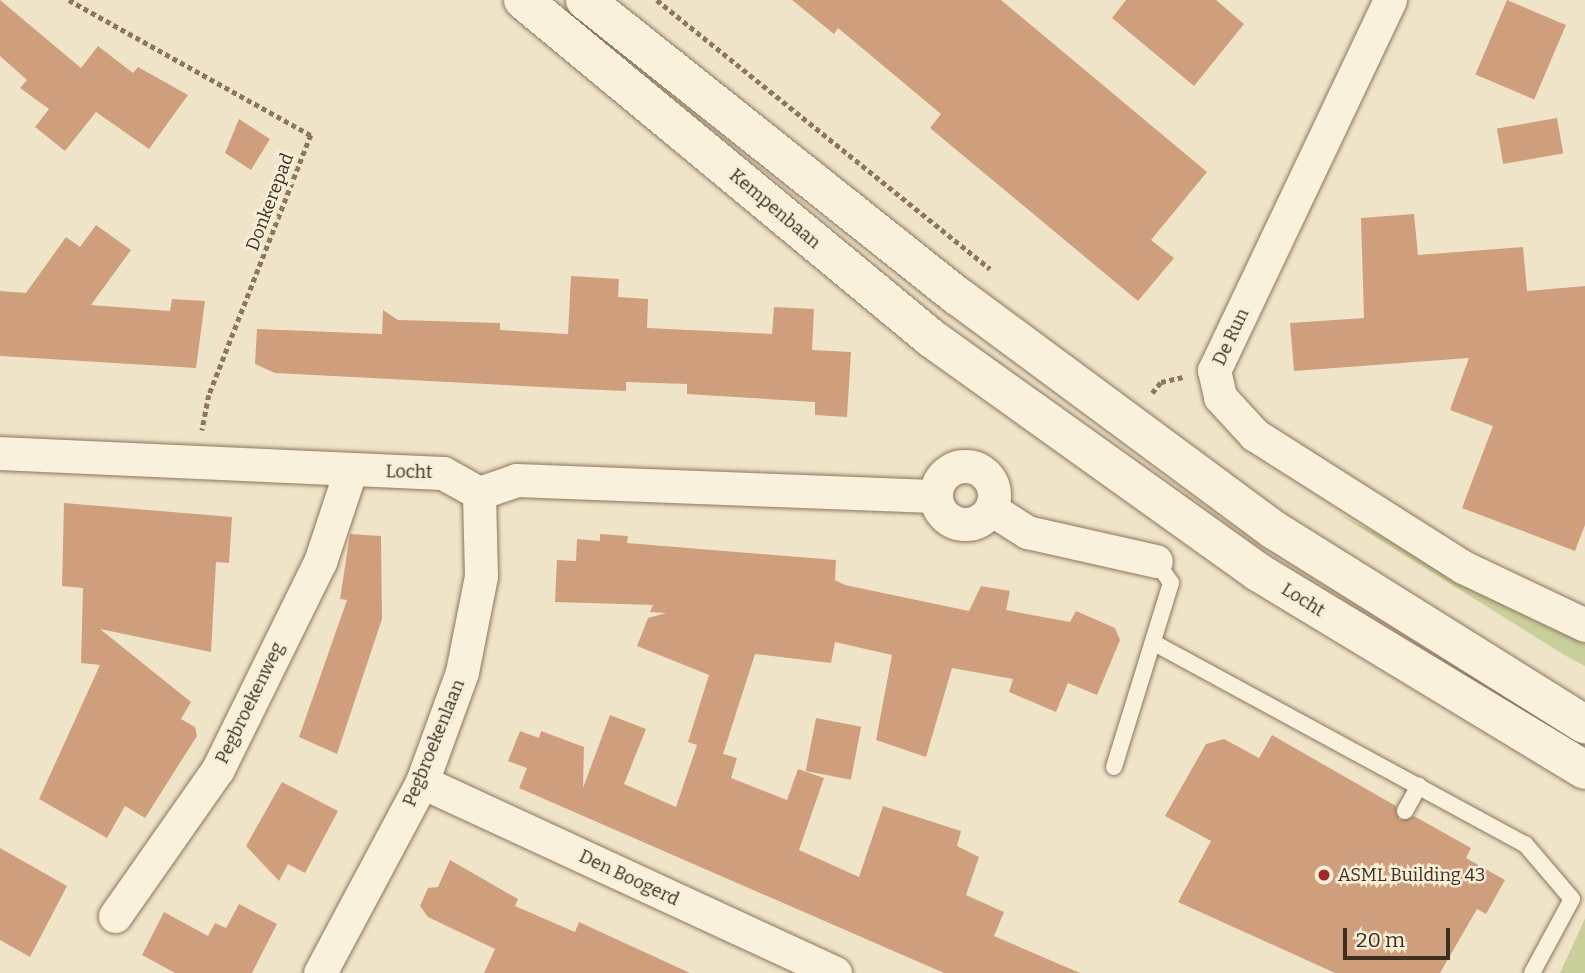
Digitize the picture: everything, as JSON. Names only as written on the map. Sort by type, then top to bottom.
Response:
[{"type":"main road","name":"Kempenbaan","points":[[523,0],[932,338],[1033,411]]},
{"type":"main road","points":[[585,0],[1062,375],[1274,530],[1585,723]]},
{"type":"main road","name":"Locht","points":[[1033,411],[1258,572],[1585,770]]},
{"type":"street","name":"De Run","points":[[1390,0],[1214,370],[1220,397],[1255,435],[1452,559],[1585,625]]},
{"type":"street","name":"Locht","points":[[0,453],[350,472],[443,473],[479,493]]},
{"type":"street","points":[[971,466],[989,478],[991,509],[977,522],[959,523],[943,514],[936,496],[942,476],[971,466]]},
{"type":"street","name":"Pegbroekenweg","points":[[116,916],[218,769],[320,562],[350,472]]},
{"type":"street","points":[[479,493],[516,480],[936,496]]},
{"type":"street","name":"Pegbroekenlaan","points":[[320,973],[422,782],[462,672],[481,576],[479,493]]},
{"type":"street","points":[[991,509],[1027,531],[1156,561]]},
{"type":"street","name":"Den Boogerd","points":[[422,782],[835,973]]},
{"type":"lane","points":[[1114,766],[1156,644],[1171,583],[1156,561]]},
{"type":"lane","points":[[1156,644],[1525,844],[1572,900],[1532,973]]},
{"type":"lane","points":[[1405,811],[1419,786]]},
{"type":"path","name":"Donkerepad","points":[[69,0],[311,135],[209,395],[195,462]]},
{"type":"path","points":[[657,0],[998,276]]},
{"type":"path","points":[[1137,389],[1148,397]]},
{"type":"green space","points":[[1337,513],[1585,642],[1585,666],[1566,656]]},
{"type":"green space","points":[[1585,918],[1585,973],[1560,973],[1583,923]]},
{"type":"building","points":[[0,0],[81,68],[98,46],[133,73],[138,67],[188,95],[149,149],[96,112],[65,151],[35,127],[49,109],[20,88],[27,80],[0,56]]},
{"type":"building","points":[[792,0],[1001,0],[1207,172],[1151,240],[1174,258],[1138,301],[930,128],[941,114],[838,28],[834,34]]},
{"type":"building","points":[[1126,0],[1216,0],[1244,24],[1194,86],[1112,18]]},
{"type":"building","points":[[1507,0],[1566,25],[1534,100],[1475,75]]},
{"type":"building","points":[[1557,118],[1563,153],[1503,164],[1497,129]]},
{"type":"building","points":[[239,119],[270,139],[251,170],[225,153]]},
{"type":"building","points":[[1414,214],[1418,255],[1523,247],[1527,291],[1585,286],[1585,525],[1575,551],[1462,508],[1493,426],[1450,410],[1469,358],[1294,371],[1290,323],[1364,318],[1361,218]]},
{"type":"building","points":[[96,225],[131,250],[91,305],[170,311],[172,299],[205,301],[196,368],[0,356],[0,291],[26,293],[66,237],[80,247]]},
{"type":"building","points":[[571,276],[619,279],[618,297],[648,299],[647,328],[772,334],[774,307],[814,309],[812,350],[851,352],[847,417],[815,415],[815,402],[687,394],[687,384],[626,382],[626,391],[580,389],[275,373],[255,364],[257,329],[382,334],[383,310],[398,320],[500,323],[500,330],[568,334]]},
{"type":"building","points":[[64,503],[232,517],[229,563],[216,562],[211,652],[100,629],[191,702],[181,719],[195,727],[197,736],[145,818],[125,806],[107,838],[39,799],[100,665],[81,663],[83,588],[62,586]]},
{"type":"building","points":[[350,534],[381,536],[382,619],[337,754],[299,737],[347,600],[340,599]]},
{"type":"building","points":[[600,534],[628,536],[627,543],[836,560],[835,580],[845,585],[969,611],[981,586],[1010,591],[1006,610],[1070,622],[1076,611],[1115,628],[1120,640],[1097,695],[1068,683],[1056,712],[1009,692],[1013,679],[952,668],[926,757],[876,740],[892,655],[835,642],[831,663],[755,654],[723,754],[737,758],[731,778],[787,800],[798,769],[824,778],[799,850],[859,877],[883,806],[961,831],[957,846],[979,857],[966,895],[1004,912],[994,936],[1080,973],[944,973],[519,788],[527,768],[508,761],[520,731],[539,738],[541,731],[584,747],[583,788],[610,715],[646,729],[624,784],[676,807],[697,745],[688,742],[709,675],[637,646],[648,618],[666,613],[650,612],[653,605],[555,602],[557,560],[576,561],[577,539],[600,541]]},
{"type":"building","points":[[816,718],[861,727],[851,780],[806,771]]},
{"type":"building","name":"ASML Building 43","points":[[1272,735],[1396,806],[1399,820],[1414,816],[1471,848],[1466,858],[1505,880],[1486,914],[1477,909],[1440,973],[1335,973],[1178,902],[1211,841],[1165,816],[1206,744],[1224,739],[1259,758]]},
{"type":"building","points":[[282,782],[338,811],[305,873],[288,864],[279,881],[246,846]]},
{"type":"building","points":[[0,848],[67,886],[30,957],[0,940]]},
{"type":"building","points":[[450,860],[518,899],[515,906],[575,932],[579,922],[690,973],[484,973],[495,949],[428,917],[420,906],[428,888],[438,887]]},
{"type":"building","points":[[239,904],[277,924],[252,973],[175,973],[142,955],[164,912],[208,936],[215,923],[226,928]]},
{"type":"place","name":"ASML Building 43","points":[[1324,875]]}]
